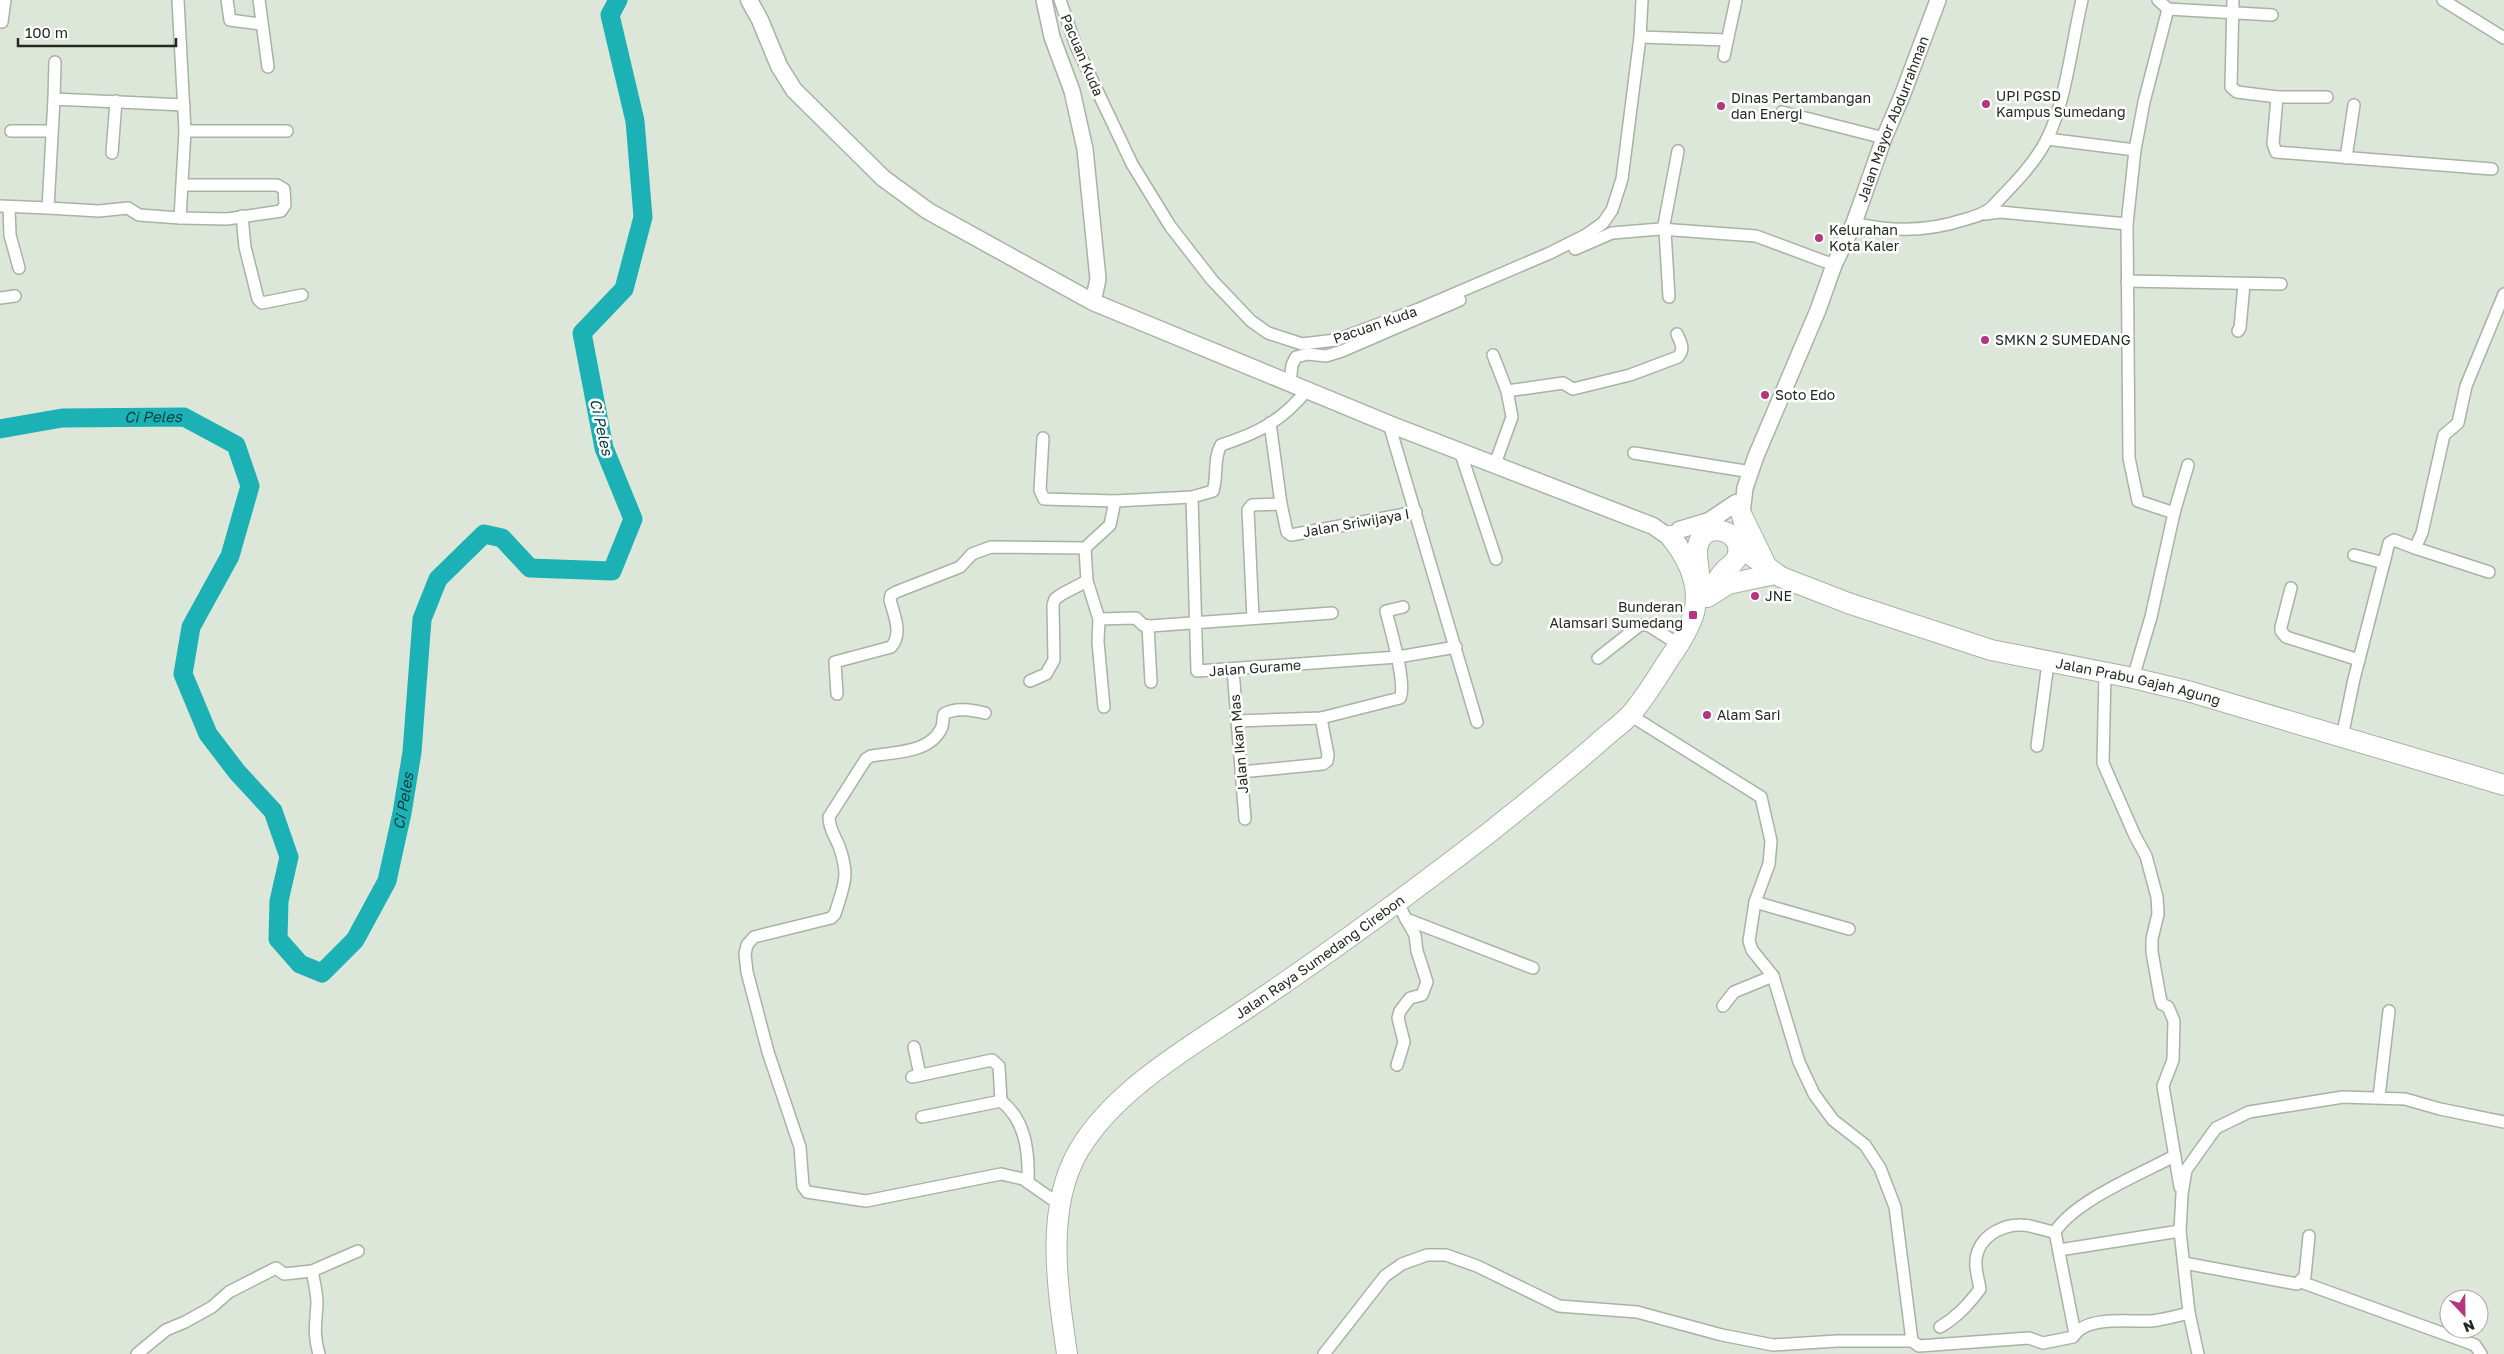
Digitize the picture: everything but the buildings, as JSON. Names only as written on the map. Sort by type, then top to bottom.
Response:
[{"type":"highway","points":[[1739,510],[1766,572]]},
{"type":"highway","points":[[1667,531],[1689,563],[1699,600]]},
{"type":"highway","points":[[1699,600],[1699,559],[1697,552],[1700,539],[1711,531],[1725,531],[1731,534],[1738,546],[1766,572]]},
{"type":"highway","points":[[1699,600],[1724,570],[1734,563],[1738,546]]},
{"type":"highway","points":[[1699,559],[1707,568],[1766,572]]},
{"type":"highway","points":[[1699,600],[1728,584],[1766,572]]},
{"type":"highway","name":"Jalan Prabu Gajah Agung","points":[[1766,572],[1848,603],[1991,650],[2048,663],[2133,678],[2191,692],[2504,785]]},
{"type":"highway","name":"Jalan Raya Sumedang Cirebon","points":[[1067,1354],[1062,1312],[1058,1245],[1059,1204],[1069,1171],[1078,1151],[1095,1128],[1125,1096],[1164,1065],[1346,941],[1402,911],[1566,771],[1630,715],[1645,696],[1678,644],[1699,600]]},
{"type":"main road","points":[[749,0],[760,20],[778,66],[790,85],[883,178],[928,211],[1093,302],[1389,424],[1667,531],[1699,559]]},
{"type":"main road","points":[[1044,0],[1052,37],[1072,91],[1082,133],[1097,263],[1098,279],[1093,302]]},
{"type":"main road","name":"Jalan Mayor Abdurrahman","points":[[1738,546],[1739,510],[1750,472],[1818,310],[1834,265],[1854,223],[1884,138],[1938,0]]},
{"type":"main road","points":[[1667,531],[1709,521],[1739,510]]},
{"type":"main road","points":[[1667,531],[1711,531],[1739,510]]},
{"type":"street","points":[[2,22],[5,0]]},
{"type":"street","points":[[178,0],[185,131],[180,218]]},
{"type":"street","points":[[228,0],[230,20],[260,24]]},
{"type":"street","points":[[259,0],[260,24],[268,67]]},
{"type":"street","name":"Pacuan Kuda","points":[[1060,0],[1076,46],[1132,164],[1170,226],[1212,280],[1251,321],[1268,333],[1302,344],[1336,340],[1419,310],[1586,236],[1603,223],[1612,210],[1622,179],[1640,37],[1642,0]]},
{"type":"street","points":[[1724,56],[1736,0]]},
{"type":"street","points":[[1984,214],[2032,162],[2047,139],[2058,106],[2082,0]]},
{"type":"street","points":[[2158,0],[2168,9],[2272,15]]},
{"type":"street","points":[[2233,0],[2232,90],[2277,97],[2327,97]]},
{"type":"street","points":[[2443,0],[2504,38]]},
{"type":"street","points":[[2168,9],[2144,102],[2135,150],[2127,224],[2129,458],[2135,492],[2141,504],[2174,513]]},
{"type":"street","points":[[1640,37],[1727,40]]},
{"type":"street","points":[[48,208],[55,62]]},
{"type":"street","points":[[2277,97],[2273,144],[2276,152],[2492,169]]},
{"type":"street","points":[[54,99],[184,105]]},
{"type":"street","points":[[112,153],[116,101]]},
{"type":"street","points":[[2346,158],[2354,105]]},
{"type":"street","points":[[1782,112],[1884,138]]},
{"type":"street","points":[[11,131],[52,131]]},
{"type":"street","points":[[185,131],[287,131]]},
{"type":"street","points":[[2047,139],[2135,150]]},
{"type":"street","points":[[1669,297],[1664,230],[1678,151]]},
{"type":"street","points":[[19,268],[11,243],[5,207],[99,211],[128,208],[139,215],[227,219],[282,210],[285,205],[284,189],[270,184],[183,185]]},
{"type":"street","points":[[1854,223],[1886,230],[1915,230],[1940,227],[1984,214],[2000,212],[2127,224]]},
{"type":"street","points":[[242,216],[245,247],[258,299],[262,303],[302,295]]},
{"type":"street","points":[[1290,383],[1294,360],[1302,354],[1323,356],[1342,351],[1612,233],[1664,230],[1756,236],[1834,265]]},
{"type":"street","points":[[2128,281],[2281,284]]},
{"type":"street","points":[[2238,331],[2240,328],[2244,284]]},
{"type":"street","points":[[2415,548],[2422,534],[2444,435],[2458,423],[2466,386],[2504,294]]},
{"type":"street","points":[[0,298],[15,296]]},
{"type":"street","points":[[1507,391],[1563,383],[1574,389],[1630,375],[1678,357],[1683,351],[1678,334]]},
{"type":"street","points":[[1493,355],[1507,391],[1512,417],[1495,464]]},
{"type":"street","points":[[1043,438],[1040,490],[1044,499],[1115,501],[1192,496],[1213,491],[1216,480],[1216,454],[1221,445],[1255,434],[1292,409],[1307,390]]},
{"type":"street","name":"Jalan Sriwijaya I","points":[[1270,423],[1281,504],[1287,532],[1291,535],[1416,512]]},
{"type":"street","points":[[1389,424],[1477,722]]},
{"type":"street","points":[[1460,451],[1496,559]]},
{"type":"street","points":[[1634,453],[1750,472]]},
{"type":"street","points":[[2133,678],[2152,617],[2174,513],[2188,465]]},
{"type":"street","name":"Jalan Gurame","points":[[1192,496],[1197,671],[1233,670],[1398,657],[1456,648]]},
{"type":"street","points":[[837,694],[835,666],[838,660],[891,647],[896,642],[897,632],[890,600],[891,595],[960,567],[972,554],[991,547],[1085,548],[1110,525],[1115,501]]},
{"type":"street","points":[[1254,618],[1248,510],[1252,505],[1281,504]]},
{"type":"street","points":[[2342,737],[2359,660],[2384,563],[2392,541],[2489,572]]},
{"type":"street","points":[[1085,548],[1087,581],[1099,619],[1098,642],[1104,707]]},
{"type":"street","points":[[2354,555],[2384,563]]},
{"type":"street","points":[[1030,680],[1046,674],[1054,660],[1053,605],[1055,599],[1087,581]]},
{"type":"street","points":[[2291,588],[2281,627],[2282,633],[2359,660]]},
{"type":"street","points":[[1237,721],[1321,718],[1400,698],[1402,691],[1398,657],[1386,611],[1402,607]]},
{"type":"street","points":[[1099,619],[1136,618],[1143,625],[1148,626],[1332,613]]},
{"type":"street","points":[[1598,658],[1640,625],[1648,625],[1678,644]]},
{"type":"street","points":[[1148,626],[1151,682]]},
{"type":"street","points":[[2037,746],[2048,663]]},
{"type":"street","name":"Jalan Ikan Mas","points":[[1233,670],[1245,819]]},
{"type":"street","points":[[2105,673],[2103,763],[2135,836],[2146,856],[2157,897],[2158,914],[2152,939],[2152,952],[2162,1004],[2168,1006],[2174,1021],[2173,1060],[2163,1086],[2182,1194]]},
{"type":"street","points":[[985,713],[970,709],[948,711],[944,714],[943,726],[933,741],[923,747],[871,756],[866,759],[829,817],[829,825],[839,846],[847,879],[835,914],[831,918],[754,937],[747,945],[745,954],[747,972],[768,1052],[800,1147],[803,1186],[807,1192],[866,1201],[1001,1174],[1023,1179],[1059,1204]]},
{"type":"street","points":[[1630,715],[1761,797],[1771,841],[1770,864],[1755,902],[1749,941],[1752,950],[1773,976],[1799,1062],[1814,1094],[1833,1120],[1865,1145],[1880,1168],[1895,1208],[1912,1340],[1918,1346],[2029,1338],[2051,1342],[2074,1337],[2084,1325],[2120,1320],[2152,1321],[2190,1313]]},
{"type":"street","points":[[1241,772],[1323,764],[1327,761],[1328,755],[1321,718]]},
{"type":"street","points":[[1755,902],[1849,929]]},
{"type":"street","points":[[1402,911],[1533,968]]},
{"type":"street","points":[[1397,1064],[1404,1042],[1398,1018],[1400,1010],[1410,998],[1422,995],[1428,982],[1417,951],[1415,935],[1402,911]]},
{"type":"street","points":[[1723,1006],[1734,992],[1773,976]]},
{"type":"street","points":[[2379,1097],[2389,1011]]},
{"type":"street","points":[[914,1047],[916,1076],[992,1060],[999,1066],[1001,1101],[1014,1114],[1023,1134],[1029,1162],[1028,1182]]},
{"type":"street","points":[[2198,1354],[2190,1313],[2180,1232],[2182,1194],[2186,1170],[2216,1128],[2231,1119],[2249,1112],[2344,1097],[2405,1099],[2440,1109],[2504,1122]]},
{"type":"street","points":[[922,1117],[1001,1101]]},
{"type":"street","points":[[2075,1334],[2055,1232],[2060,1224],[2100,1194],[2174,1156]]},
{"type":"street","points":[[1940,1327],[1954,1319],[1980,1289],[1976,1267],[1978,1251],[1990,1234],[2007,1226],[2023,1224],[2037,1230],[2055,1232]]},
{"type":"street","points":[[2059,1250],[2180,1232]]},
{"type":"street","points":[[2301,1282],[2307,1264],[2309,1236]]},
{"type":"street","points":[[136,1354],[166,1330],[185,1322],[212,1306],[228,1292],[276,1268],[284,1274],[312,1271],[358,1251]]},
{"type":"street","points":[[1324,1354],[1385,1276],[1402,1264],[1427,1255],[1446,1255],[1476,1266],[1559,1306],[1638,1312],[1722,1336],[1773,1345],[1837,1340],[1912,1340]]},
{"type":"street","points":[[2184,1262],[2258,1275],[2285,1282],[2301,1282],[2475,1345],[2481,1354]]},
{"type":"street","points":[[312,1271],[317,1303],[314,1317],[315,1341],[319,1354]]},
{"type":"street","points":[[2038,1341],[2041,1354]]},
{"type":"waterway","name":"Ci Peles","points":[[0,429],[62,418],[184,417],[236,445],[250,486],[230,556],[191,627],[183,674],[208,734],[237,772],[273,811],[289,857],[279,901],[278,939],[300,964],[322,973],[355,940],[387,881],[402,813],[412,752],[422,619],[438,579],[484,534],[502,538],[530,568],[612,571],[633,519],[604,448],[582,333],[624,289],[643,217],[635,121],[610,15],[618,0]]},
{"type":"place","name":"UPI PGSD Kampus Sumedang","points":[[1986,104]]},
{"type":"place","name":"Dinas Pertambangan dan Energi","points":[[1721,106]]},
{"type":"place","name":"Kelurahan Kota Kaler","points":[[1819,238]]},
{"type":"place","name":"SMKN 2 SUMEDANG","points":[[1985,340]]},
{"type":"place","name":"Soto Edo","points":[[1765,395]]},
{"type":"place","name":"JNE","points":[[1755,596]]},
{"type":"place","name":"Bunderan Alamsari Sumedang","points":[[1693,615]]},
{"type":"place","name":"Alam Sari","points":[[1707,715]]}]
